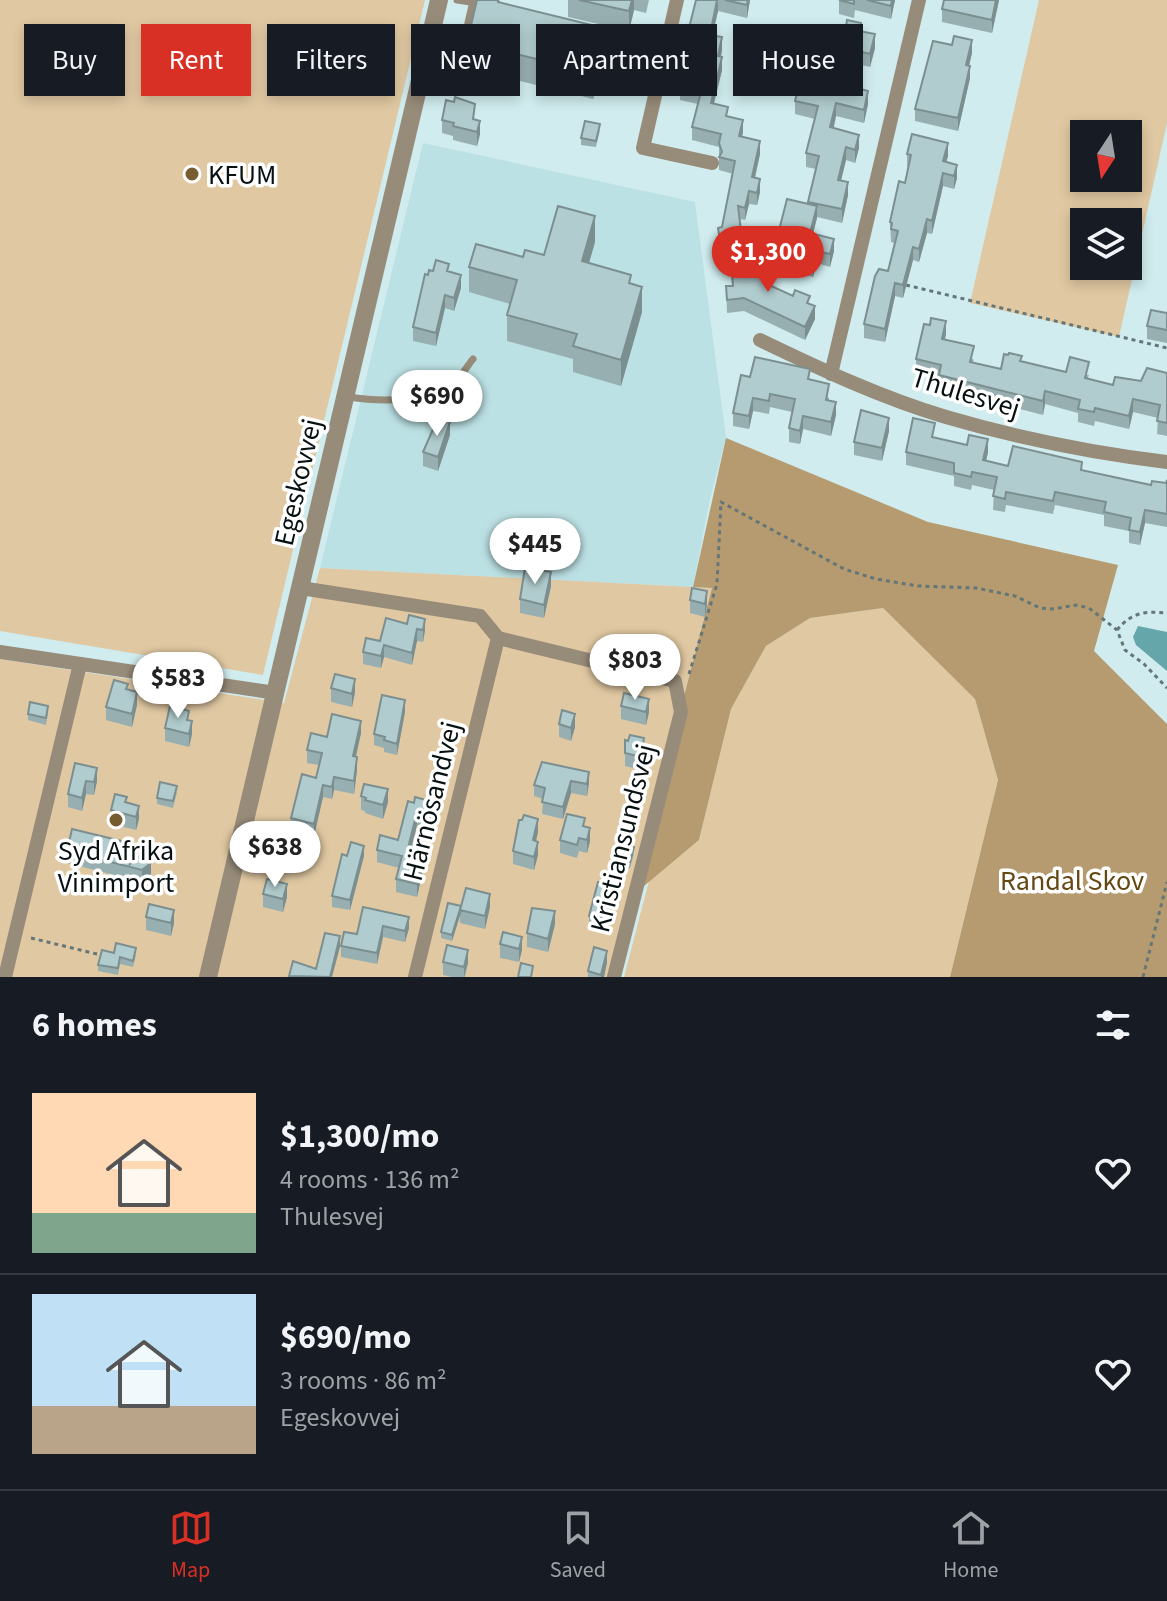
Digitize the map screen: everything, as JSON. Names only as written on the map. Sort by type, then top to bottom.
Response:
[{"type":"street","name":"Egeskovvej","points":[[433,24],[439,0]]},
{"type":"street","points":[[677,0],[643,148],[712,163]]},
{"type":"street","points":[[831,374],[919,0]]},
{"type":"street","name":"Egeskovvej","points":[[208,977],[417,96]]},
{"type":"street","name":"Thulesvej","points":[[760,340],[831,374],[944,416],[1045,442],[1167,462]]},
{"type":"street","points":[[301,588],[480,616],[498,638],[675,681]]},
{"type":"street","name":"Härnösandvej","points":[[415,977],[498,638]]},
{"type":"street","points":[[0,652],[276,693]]},
{"type":"street","points":[[5,977],[80,664]]},
{"type":"street","name":"Kristiansundsvej","points":[[614,977],[681,712],[675,681]]},
{"type":"lane","points":[[457,0],[488,5]]},
{"type":"lane","points":[[468,24],[473,1]]},
{"type":"lane","points":[[346,397],[372,401],[414,399],[454,382],[473,359]]},
{"type":"path","points":[[899,283],[1167,348]]},
{"type":"path","points":[[675,681],[691,673],[717,584],[721,502],[844,569],[876,579],[918,586],[976,588],[1015,596],[1040,608],[1076,605],[1089,608],[1117,630],[1125,650],[1167,688]]},
{"type":"path","points":[[1117,630],[1126,619],[1137,613],[1167,613]]},
{"type":"path","points":[[1143,977],[1167,882]]},
{"type":"path","points":[[15,934],[105,956]]},
{"type":"shaded area","name":"KFUM","points":[[0,0],[425,0],[419,24],[411,24],[411,58],[263,675],[0,631]]},
{"type":"shaded area","points":[[1039,0],[1167,0],[1167,123],[1142,234],[1142,208],[1070,208],[1070,280],[1132,280],[1119,337],[970,303]]},
{"type":"shaded area","points":[[423,143],[695,202],[726,438],[710,499],[693,587],[320,568]]},
{"type":"shaded area","points":[[320,568],[712,588],[610,977],[0,977],[0,659],[284,703]]},
{"type":"shaded area","points":[[883,608],[975,699],[998,780],[950,977],[624,977],[649,881],[699,840],[731,709],[766,646],[810,618]]},
{"type":"green space","name":"Randal Skov","points":[[726,438],[928,522],[1118,565],[1094,651],[1167,724],[1167,977],[950,977],[998,780],[975,699],[883,608],[810,618],[766,646],[731,709],[699,840],[632,896],[712,588],[693,587]]},
{"type":"water","points":[[1138,626],[1167,632],[1167,671],[1136,645],[1133,637]]},
{"type":"building","points":[[477,0],[498,0],[588,24],[536,24],[536,59],[520,55],[520,24],[471,24]]},
{"type":"building","points":[[579,0],[632,0],[629,11]]},
{"type":"building","points":[[696,0],[717,0],[712,24],[690,24]]},
{"type":"building","points":[[725,0],[748,0],[747,5]]},
{"type":"building","points":[[867,0],[892,0],[891,6]]},
{"type":"building","points":[[944,0],[996,0],[992,20],[942,9]]},
{"type":"building","points":[[863,32],[875,34],[870,54],[863,52]]},
{"type":"building","points":[[717,36],[722,37],[718,56],[722,57],[717,78]]},
{"type":"building","points":[[954,36],[972,40],[966,65],[970,66],[958,118],[915,109],[933,41],[952,45]]},
{"type":"building","points":[[863,90],[868,91],[864,110],[836,103],[830,127],[859,135],[855,150],[846,147],[838,180],[848,182],[842,209],[808,202],[819,156],[806,153],[818,106],[795,101],[796,96],[863,96]]},
{"type":"building","points":[[700,96],[713,96],[711,103],[728,107],[726,116],[743,120],[739,136],[760,141],[752,177],[760,179],[757,193],[749,191],[745,208],[738,206],[743,247],[720,241],[718,228],[722,227],[735,161],[719,157],[722,152],[719,143],[721,134],[692,127]]},
{"type":"building","points":[[455,97],[475,104],[473,119],[480,121],[477,132],[442,120],[446,100],[454,102]]},
{"type":"building","points":[[585,121],[600,124],[596,141],[581,138]]},
{"type":"building","points":[[912,134],[948,143],[943,161],[957,165],[954,176],[943,173],[932,221],[927,219],[919,249],[913,247],[903,285],[895,283],[885,329],[864,324],[875,276],[879,269],[888,271],[898,231],[891,229],[890,222],[899,181],[905,183]]},
{"type":"building","points":[[787,199],[817,206],[810,233],[834,239],[830,254],[817,251],[813,264],[773,254]]},
{"type":"building","points":[[558,206],[595,216],[582,261],[631,275],[629,283],[642,287],[621,360],[573,346],[577,334],[507,315],[517,280],[469,267],[476,244],[523,257],[525,250],[544,255]]},
{"type":"building","points":[[731,258],[773,276],[769,285],[793,296],[795,290],[810,296],[807,303],[815,306],[805,327],[744,298],[727,300],[726,286],[733,286]]},
{"type":"building","points":[[436,260],[449,264],[447,271],[461,275],[454,298],[445,295],[436,333],[413,327],[425,274],[433,271]]},
{"type":"building","points":[[1151,310],[1167,313],[1167,330],[1147,326]]},
{"type":"building","points":[[931,318],[946,321],[942,339],[974,346],[970,362],[1001,369],[1004,354],[1009,353],[1022,356],[1020,361],[1066,372],[1070,357],[1089,362],[1085,378],[1113,385],[1115,377],[1141,381],[1147,368],[1167,373],[1167,423],[1157,421],[1160,405],[1133,399],[1129,416],[1095,408],[1094,412],[1078,409],[1080,400],[1045,391],[1043,401],[939,375],[941,365],[916,359],[924,324],[930,325]]},
{"type":"building","points":[[755,357],[810,369],[808,379],[829,384],[826,400],[836,402],[831,422],[803,416],[800,431],[789,428],[795,399],[770,394],[769,401],[753,398],[749,416],[733,413],[741,375],[750,377]]},
{"type":"building","points":[[861,410],[889,418],[882,448],[854,442]]},
{"type":"building","points":[[438,418],[450,422],[438,457],[423,452]]},
{"type":"building","points":[[913,418],[935,423],[932,437],[967,445],[969,435],[988,439],[983,460],[1008,466],[1013,446],[1082,462],[1081,470],[1151,485],[1152,481],[1166,483],[1167,480],[1167,514],[1145,510],[1140,532],[1129,530],[1131,518],[1104,512],[1106,502],[1055,492],[1053,501],[1006,492],[1005,499],[993,496],[997,477],[972,472],[971,477],[954,473],[954,463],[906,452]]},
{"type":"building","points":[[525,568],[551,572],[544,605],[520,599]]},
{"type":"building","points":[[692,588],[707,591],[705,604],[690,600]]},
{"type":"building","points":[[409,615],[425,619],[423,630],[417,629],[412,653],[384,645],[381,656],[363,652],[366,638],[380,641],[386,618],[407,624]]},
{"type":"building","points":[[335,674],[355,679],[352,694],[331,688]]},
{"type":"building","points":[[114,680],[128,684],[126,689],[137,692],[132,714],[106,707]]},
{"type":"building","points":[[624,693],[649,699],[646,712],[621,706]]},
{"type":"building","points":[[382,695],[405,700],[397,744],[374,734]]},
{"type":"building","points":[[30,702],[48,706],[46,718],[28,714]]},
{"type":"building","points":[[170,706],[189,711],[187,720],[192,721],[189,734],[165,728]]},
{"type":"building","points":[[562,710],[575,714],[571,728],[559,724]]},
{"type":"building","points":[[332,714],[361,721],[353,756],[357,757],[354,781],[334,777],[332,787],[323,785],[314,824],[291,818],[302,774],[316,778],[322,753],[307,750],[311,733],[327,737]]},
{"type":"building","points":[[630,735],[644,738],[641,757],[625,753],[625,740],[628,741]]},
{"type":"building","points":[[542,762],[589,772],[587,784],[571,781],[563,807],[542,802],[545,788],[534,785]]},
{"type":"building","points":[[75,763],[97,768],[94,782],[86,781],[82,798],[68,794]]},
{"type":"building","points":[[160,782],[177,786],[173,801],[157,798]]},
{"type":"building","points":[[364,784],[388,789],[383,805],[361,796]]},
{"type":"building","points":[[115,794],[127,797],[125,802],[139,806],[136,817],[111,810]]},
{"type":"building","points":[[415,797],[437,803],[433,817],[417,812],[409,844],[425,848],[417,884],[396,879],[402,856],[377,850],[380,835],[398,840],[408,801],[414,803]]},
{"type":"building","points":[[567,814],[585,818],[583,826],[590,828],[587,840],[579,838],[577,845],[560,840]]},
{"type":"building","points":[[524,815],[538,819],[533,840],[538,842],[534,857],[513,851],[519,820]]},
{"type":"building","points":[[72,829],[134,844],[130,864],[143,854],[151,863],[142,870],[67,851]]},
{"type":"building","points":[[351,842],[364,846],[350,900],[332,896],[342,854],[347,856]]},
{"type":"building","points":[[622,845],[634,847],[630,862],[619,859]]},
{"type":"building","points":[[267,879],[287,884],[283,899],[263,894]]},
{"type":"building","points":[[598,882],[615,886],[606,919],[589,916]]},
{"type":"building","points":[[466,888],[490,894],[485,916],[460,910]]},
{"type":"building","points":[[448,903],[461,906],[452,935],[441,932]]},
{"type":"building","points":[[149,904],[174,910],[171,923],[146,917]]},
{"type":"building","points":[[363,907],[409,917],[405,931],[383,926],[377,953],[341,946],[344,932],[357,934]]},
{"type":"building","points":[[532,908],[555,911],[548,939],[527,933]]},
{"type":"building","points":[[503,932],[522,937],[519,949],[500,944]]},
{"type":"building","points":[[325,933],[340,936],[330,977],[289,976],[293,961],[316,969]]},
{"type":"building","points":[[116,943],[136,948],[133,961],[120,957],[118,968],[98,965],[102,950],[114,953]]},
{"type":"building","points":[[447,945],[468,950],[464,967],[443,962]]},
{"type":"building","points":[[594,947],[607,951],[601,975],[588,971]]},
{"type":"building","points":[[521,963],[533,966],[531,977],[518,977]]},
{"type":"place","name":"KFUM","points":[[192,174]]},
{"type":"place","name":"Syd Afrika Vinimport","points":[[116,820]]}]
